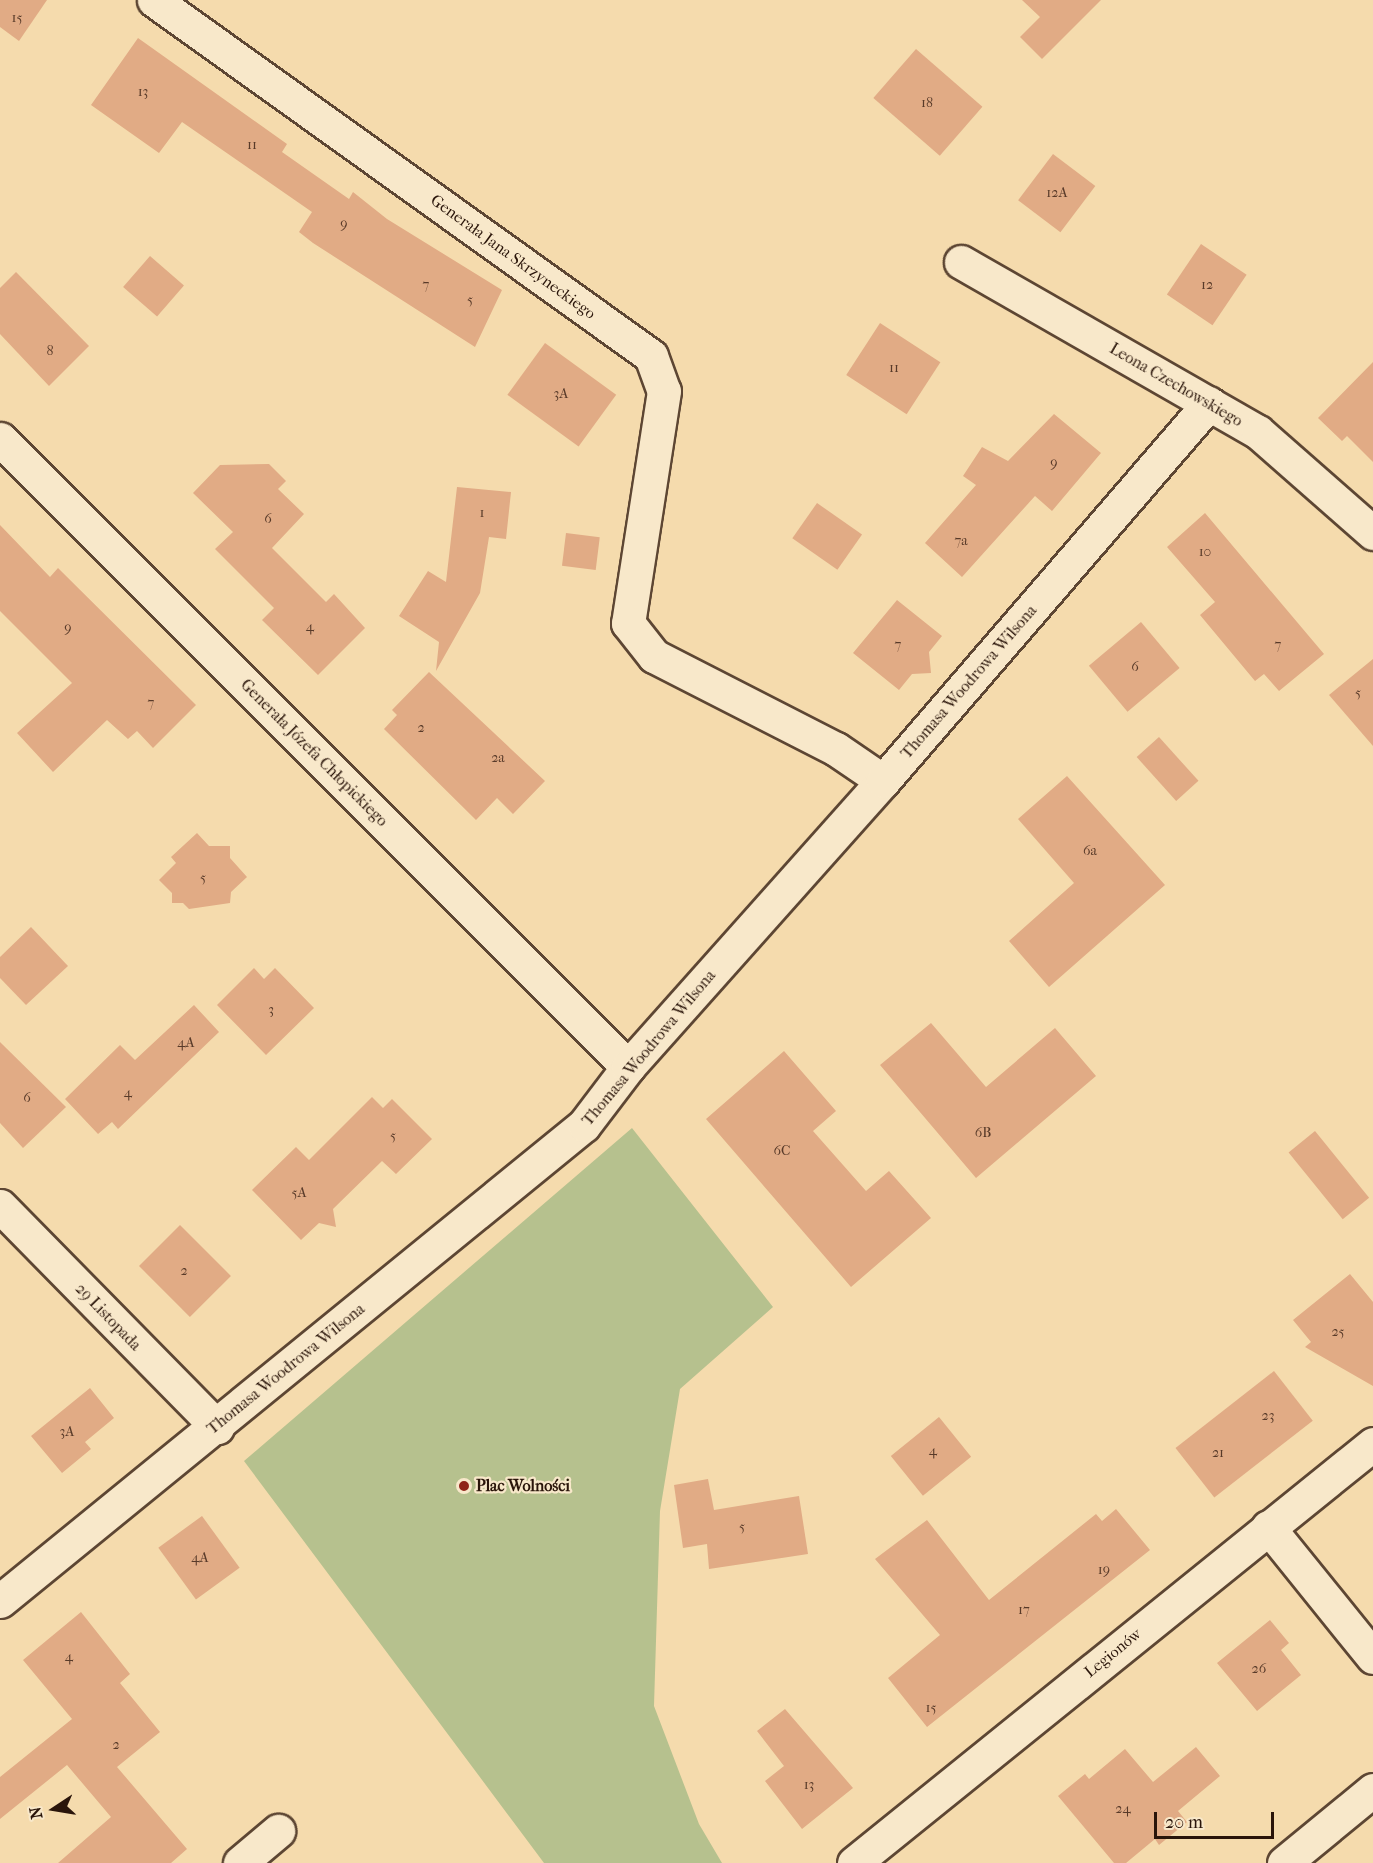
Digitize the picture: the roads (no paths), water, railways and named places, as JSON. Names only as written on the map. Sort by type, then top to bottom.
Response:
[{"type":"street","name":"Generała Jana Skrzyneckiego","points":[[154,0],[651,356],[664,391],[628,623],[654,656],[836,749],[883,781]]},
{"type":"street","name":"Leona Czechowskiego","points":[[962,262],[1258,432],[1373,532]]},
{"type":"street","name":"Thomasa Woodrowa Wilsona","points":[[0,1602],[584,1125],[628,1067],[883,781],[1209,403]]},
{"type":"street","name":"Generała Józefa Chłopickiego","points":[[0,439],[628,1067]]},
{"type":"street","name":"29 Listopada","points":[[0,1206],[217,1427]]},
{"type":"street","name":"Legionów","points":[[854,1863],[1373,1444]]},
{"type":"street","points":[[1268,1527],[1373,1657]]},
{"type":"street","points":[[1284,1863],[1373,1790]]},
{"type":"street","points":[[240,1863],[278,1831]]},
{"type":"place","name":"Plac Wolności","points":[[464,1486]]}]
